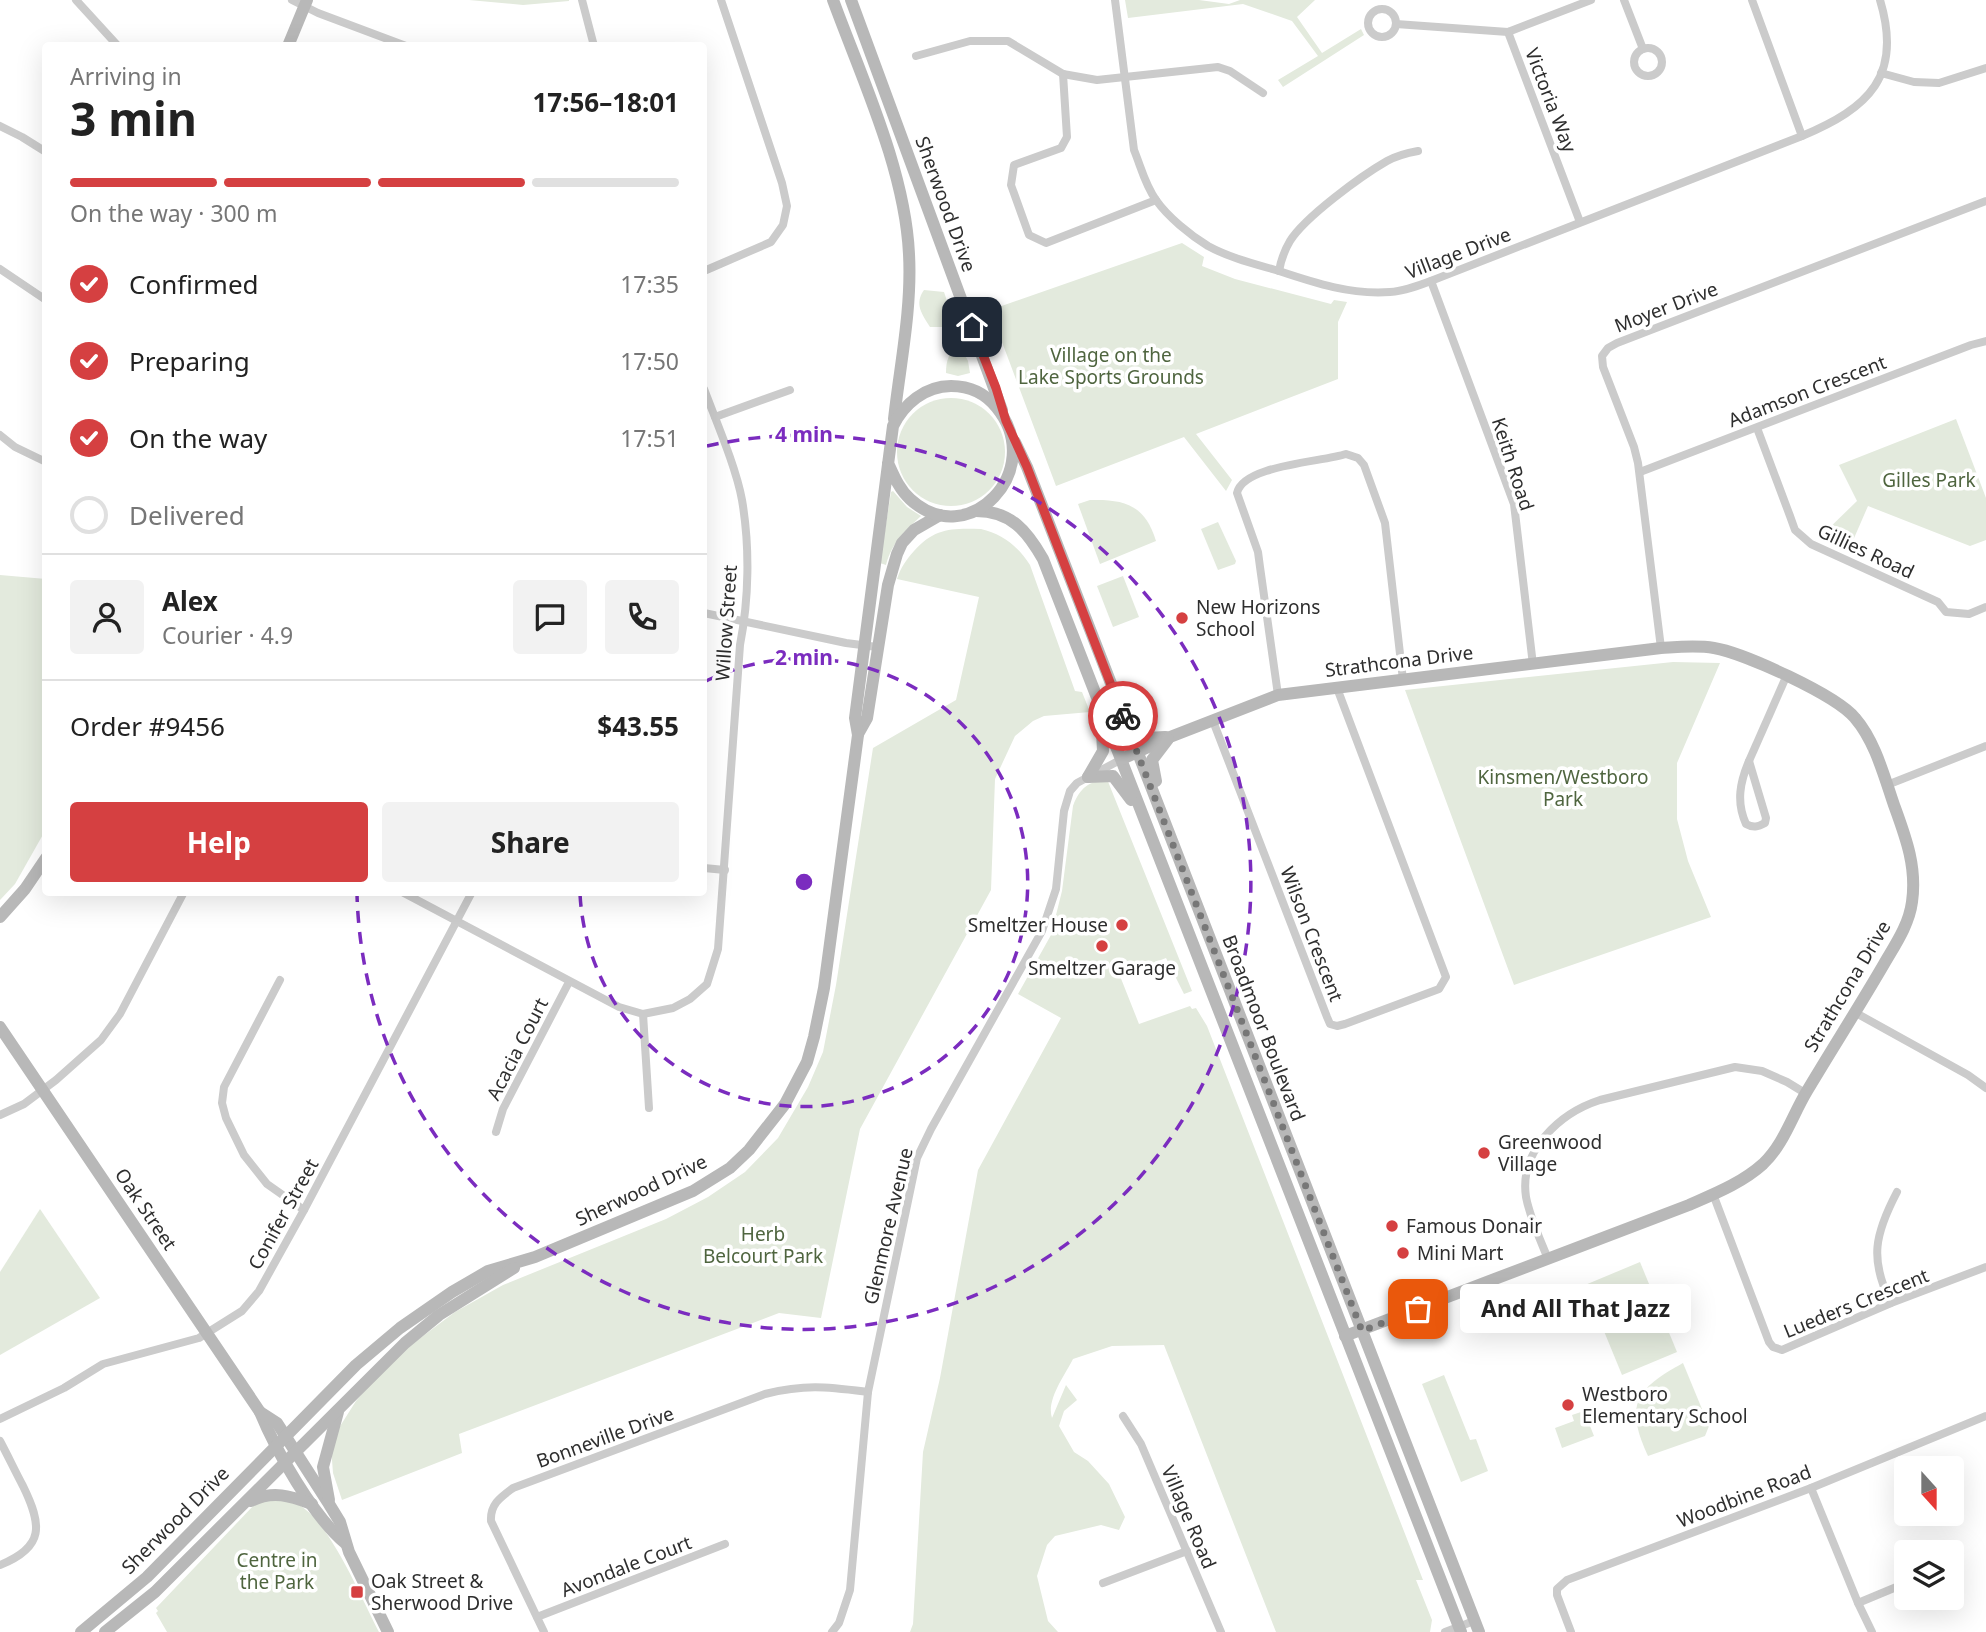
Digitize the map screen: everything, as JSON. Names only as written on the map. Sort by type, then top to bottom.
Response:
[{"type":"main road","name":"Sherwood Drive","points":[[833,0],[893,165],[904,207],[909,251],[909,290],[893,426]]},
{"type":"main road","name":"Sherwood Drive","points":[[851,0],[1006,421]]},
{"type":"main road","points":[[290,42],[305,3]]},
{"type":"main road","points":[[950,386],[969,388],[992,401],[1006,421],[1013,438],[1013,460],[1006,482],[998,494],[975,511],[950,516],[926,510],[911,500],[899,486],[888,463],[893,426],[902,410],[912,400],[934,390],[950,386]]},
{"type":"main road","name":"Broadmoor Boulevard","points":[[1013,438],[1027,467],[1362,1331],[1470,1629]]},
{"type":"main road","name":"Sherwood Drive","points":[[81,1632],[147,1577],[356,1365],[400,1328],[488,1271],[527,1260],[654,1209],[715,1179],[749,1150],[785,1104],[807,1062],[824,988],[858,735],[855,718],[863,645],[888,463]]},
{"type":"main road","name":"Broadmoor Boulevard","points":[[975,511],[990,511],[1018,525],[1030,536],[1043,559],[1345,1336],[1470,1629]]},
{"type":"main road","name":"Sherwood Drive","points":[[858,735],[867,718],[891,568],[902,543],[914,530],[940,515]]},
{"type":"main road","name":"Strathcona Drive","points":[[1122,759],[1170,737],[1278,695],[1661,648],[1714,648],[1740,656],[1833,699],[1856,719],[1866,734],[1887,785],[1912,858],[1912,906],[1905,928],[1856,1013],[1805,1093],[1789,1127],[1763,1164],[1713,1194],[1345,1336]]},
{"type":"main road","points":[[1114,693],[1126,706],[1138,733],[1147,737],[1170,737]]},
{"type":"main road","points":[[1088,777],[1103,751],[1104,713]]},
{"type":"main road","points":[[1170,737],[1152,760],[1152,769],[1170,820],[1174,849]]},
{"type":"main road","points":[[1088,777],[1113,776],[1146,822]]},
{"type":"main road","points":[[0,917],[25,889],[42,864]]},
{"type":"main road","name":"Oak Street","points":[[0,1027],[281,1442],[312,1504],[331,1531],[345,1543]]},
{"type":"main road","name":"Sherwood Drive","points":[[106,1632],[155,1592],[405,1343],[439,1315],[527,1260]]},
{"type":"main road","points":[[329,1504],[323,1467],[341,1406]]},
{"type":"main road","name":"Oak Street","points":[[290,1457],[329,1504],[340,1522],[345,1543],[388,1632]]},
{"type":"main road","points":[[241,1506],[254,1499],[277,1494],[312,1504]]},
{"type":"street","points":[[76,0],[114,42]]},
{"type":"street","points":[[292,0],[397,42]]},
{"type":"street","points":[[582,0],[592,42]]},
{"type":"street","points":[[707,270],[771,242],[783,225],[787,206],[782,183],[721,0]]},
{"type":"street","name":"Village Drive","points":[[1115,0],[1134,150],[1156,200],[1172,217],[1208,245],[1237,259],[1326,286],[1360,292],[1398,291],[1431,281],[1832,124],[1851,113],[1870,93],[1881,73],[1888,50],[1889,34],[1881,0]]},
{"type":"street","name":"Victoria Way","points":[[1580,222],[1508,32],[1591,0]]},
{"type":"street","points":[[1624,0],[1643,49]]},
{"type":"street","points":[[1752,0],[1802,136]]},
{"type":"street","points":[[1396,24],[1508,32]]},
{"type":"street","points":[[916,56],[970,41],[1007,41],[1062,74],[1097,80],[1219,67],[1230,71],[1263,93]]},
{"type":"street","points":[[1881,73],[1914,82],[1939,83],[1986,68]]},
{"type":"street","points":[[1062,74],[1067,137],[1061,148],[1014,165],[1011,185],[1029,235],[1046,243],[1156,200]]},
{"type":"street","points":[[0,126],[42,150]]},
{"type":"street","points":[[1279,271],[1283,254],[1301,227],[1388,160],[1418,151]]},
{"type":"street","name":"Moyer Drive","points":[[1661,648],[1640,472],[1634,447],[1603,368],[1602,356],[1608,348],[1986,201]]},
{"type":"street","points":[[0,269],[42,297]]},
{"type":"street","name":"Keith Road","points":[[1431,281],[1514,504],[1533,665]]},
{"type":"street","name":"Adamson Crescent","points":[[1640,472],[1986,341]]},
{"type":"street","points":[[715,418],[790,390]]},
{"type":"street","name":"Willow Street","points":[[643,1014],[673,1008],[690,999],[707,984],[718,949],[740,645],[745,620],[747,537],[741,497],[707,397]]},
{"type":"street","name":"Gillies Road","points":[[1757,428],[1790,516],[1803,538],[1822,550],[1938,602],[1946,612],[1969,614],[1986,607]]},
{"type":"street","points":[[0,435],[15,447],[42,461]]},
{"type":"street","points":[[1278,695],[1258,552],[1237,493],[1239,485],[1244,480],[1273,468],[1346,454],[1358,458],[1364,465],[1385,523],[1403,680]]},
{"type":"street","points":[[707,614],[877,647]]},
{"type":"street","points":[[1749,761],[1766,818],[1765,823],[1759,827],[1746,824],[1739,793],[1741,778],[1786,677]]},
{"type":"street","name":"Wilson Crescent","points":[[1213,721],[1327,1017],[1331,1024],[1345,1024],[1439,989],[1446,977],[1337,688]]},
{"type":"street","points":[[1887,785],[1986,746]]},
{"type":"street","name":"Glenmore Avenue","points":[[832,1632],[839,1623],[850,1590],[868,1392],[917,1158],[937,1117],[1042,932],[1056,889],[1063,811],[1070,791],[1077,783],[1122,759]]},
{"type":"street","points":[[707,868],[725,870]]},
{"type":"street","points":[[0,1115],[24,1104],[43,1090],[101,1040],[120,1014],[182,896]]},
{"type":"street","points":[[409,896],[618,1007],[643,1014],[649,1108]]},
{"type":"street","name":"Conifer Street","points":[[0,1419],[64,1388],[103,1364],[199,1338],[242,1311],[259,1291],[304,1210],[470,896]]},
{"type":"street","points":[[280,979],[224,1087],[222,1103],[226,1118],[244,1155],[267,1184],[304,1210]]},
{"type":"street","name":"Acacia Court","points":[[496,1132],[503,1109],[569,982]]},
{"type":"street","points":[[1856,1013],[1968,1075],[1986,1088]]},
{"type":"street","points":[[1548,1259],[1531,1216],[1526,1195],[1526,1179],[1534,1154],[1545,1136],[1569,1114],[1600,1100],[1735,1068],[1762,1071],[1805,1093]]},
{"type":"street","points":[[1891,1303],[1882,1286],[1876,1243],[1882,1220],[1897,1192]]},
{"type":"street","name":"Lueders Crescent","points":[[1713,1194],[1773,1347],[1782,1350],[1891,1303],[1986,1268]]},
{"type":"street","name":"Bonneville Drive","points":[[544,1632],[491,1521],[493,1507],[498,1498],[513,1488],[765,1394],[794,1387],[816,1386],[868,1392]]},
{"type":"street","name":"Village Road","points":[[1123,1416],[1141,1444],[1220,1632]]},
{"type":"street","name":"Woodbine Road","points":[[1571,1632],[1557,1595],[1557,1589],[1567,1580],[1811,1488],[1986,1416]]},
{"type":"street","points":[[0,1441],[34,1509],[37,1529],[34,1542],[25,1551],[0,1565]]},
{"type":"street","points":[[1811,1488],[1872,1632]]},
{"type":"street","name":"Avondale Court","points":[[537,1617],[725,1544]]},
{"type":"street","points":[[1102,1583],[1187,1551]]},
{"type":"street","points":[[1858,1603],[1894,1588]]},
{"type":"street","points":[[1445,1632],[1470,1629]]},
{"type":"green space","points":[[469,0],[569,0],[569,1],[523,5]]},
{"type":"green space","points":[[1125,0],[1199,0],[1229,4],[1240,0],[1315,0],[1297,17],[1322,53],[1361,29],[1364,35],[1283,87],[1278,80],[1318,56],[1292,21],[1243,4],[1128,18]]},
{"type":"green space","name":"Village on the Lake Sports Grounds","points":[[1182,243],[1204,257],[1202,266],[1235,279],[1331,304],[1334,300],[1347,302],[1338,322],[1338,379],[1196,434],[1232,480],[1226,491],[1184,437],[1056,486],[990,310]]},
{"type":"green space","points":[[924,290],[944,292],[949,307],[944,327],[930,327],[924,318],[919,304]]},
{"type":"green space","points":[[959,344],[968,361],[970,373],[958,376],[946,373],[949,357]]},
{"type":"green space","points":[[951,398],[972,402],[989,414],[1001,431],[1005,452],[1001,473],[989,490],[972,502],[951,506],[930,502],[913,490],[901,473],[897,452],[901,431],[913,414],[930,402]]},
{"type":"green space","name":"Gilles Park","points":[[1956,419],[1986,498],[1986,540],[1970,546],[1868,506],[1848,552],[1820,537],[1857,501],[1839,465]]},
{"type":"green space","points":[[893,491],[907,507],[921,516],[895,543],[886,565],[880,563]]},
{"type":"green space","points":[[1090,500],[1114,501],[1132,507],[1146,519],[1156,541],[1100,564],[1078,504]]},
{"type":"green space","points":[[1218,522],[1236,561],[1235,564],[1218,570],[1201,529]]},
{"type":"green space","name":"Herb Belcourt Park","points":[[952,529],[981,529],[1009,542],[1030,565],[1075,691],[1082,692],[1090,712],[1044,716],[1033,721],[1015,736],[995,779],[991,890],[860,1129],[821,1318],[779,1313],[459,1434],[462,1453],[342,1500],[333,1473],[331,1447],[337,1431],[373,1380],[407,1348],[455,1312],[503,1285],[666,1219],[708,1197],[745,1172],[778,1138],[808,1087],[823,1052],[873,748],[956,700],[979,597],[897,579],[909,557],[929,538]]},
{"type":"green space","points":[[0,575],[42,579],[42,836],[15,884],[0,900]]},
{"type":"green space","points":[[1123,576],[1139,617],[1113,627],[1097,586]]},
{"type":"green space","name":"Kinsmen/Westboro Park","points":[[1673,662],[1720,663],[1677,763],[1677,819],[1688,861],[1711,917],[1514,985],[1405,690]]},
{"type":"green space","points":[[1107,779],[1192,991],[1184,994],[1166,958],[1120,976],[1139,1024],[1190,1006],[1192,1009],[1196,1008],[1207,1026],[1423,1580],[1416,1580],[1432,1620],[1430,1632],[1276,1632],[1164,1345],[1112,1346],[1073,1359],[1054,1396],[1052,1418],[1066,1385],[1077,1400],[1064,1411],[1059,1426],[1074,1452],[1088,1461],[1109,1484],[1125,1517],[1119,1530],[1101,1525],[1055,1536],[1047,1545],[1037,1576],[1048,1621],[1058,1632],[910,1632],[913,1624],[923,1452],[940,1378],[978,1170],[1061,1018],[1018,994],[1051,935],[1062,891],[1073,806],[1086,786]]},
{"type":"green space","points":[[40,1209],[100,1298],[0,1355],[0,1272]]},
{"type":"green space","points":[[1640,1262],[1677,1352],[1622,1375],[1585,1285]]},
{"type":"green space","points":[[1683,1363],[1709,1426],[1705,1436],[1648,1456],[1637,1423],[1639,1400],[1654,1381]]},
{"type":"green space","points":[[1444,1375],[1470,1440],[1476,1439],[1488,1471],[1461,1482],[1422,1384]]},
{"type":"green space","points":[[1584,1411],[1594,1436],[1562,1448],[1555,1428],[1574,1421],[1572,1415]]},
{"type":"green space","name":"Centre in the Park","points":[[265,1501],[286,1501],[309,1512],[333,1543],[379,1632],[167,1632],[156,1608],[254,1505]]},
{"type":"way so far","points":[[1123,716],[1362,1331],[1418,1309]]},
{"type":"place","name":"New Horizons School","points":[[1182,618]]},
{"type":"place","name":"Smeltzer House","points":[[1122,925]]},
{"type":"place","name":"Smeltzer Garage","points":[[1102,946]]},
{"type":"place","name":"Greenwood Village","points":[[1484,1153]]},
{"type":"place","name":"Famous Donair","points":[[1392,1226]]},
{"type":"place","name":"Mini Mart","points":[[1403,1253]]},
{"type":"place","name":"And All That Jazz","points":[[1418,1309]]},
{"type":"place","name":"Westboro Elementary School","points":[[1568,1405]]},
{"type":"place","name":"Oak Street & Sherwood Drive","points":[[357,1592]]},
{"type":"route","points":[[972,327],[1006,421],[1027,467],[1123,716]]}]
